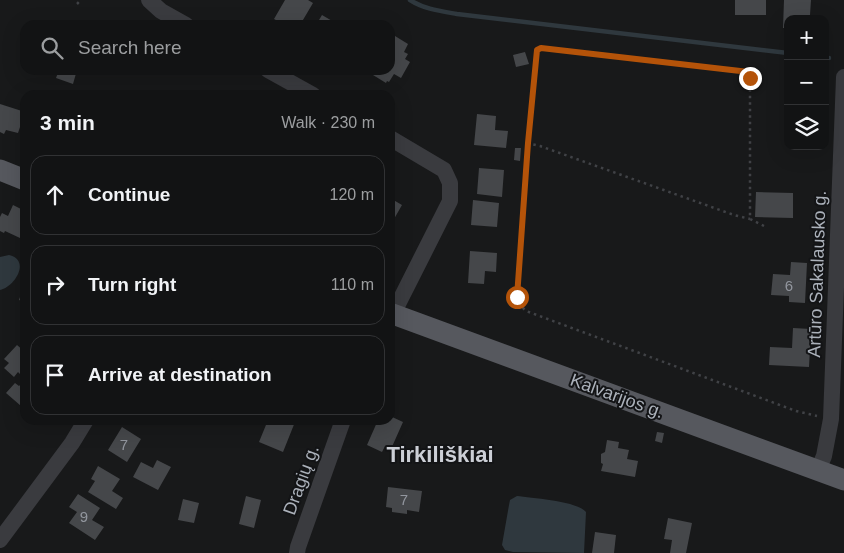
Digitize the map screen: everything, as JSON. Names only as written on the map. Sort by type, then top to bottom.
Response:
[{"type":"main road","points":[[0,170],[20,178]]},
{"type":"main road","name":"Kalvarijos g.","points":[[395,314],[844,480]]},
{"type":"street","points":[[149,0],[161,11],[177,20]]},
{"type":"street","points":[[277,75],[304,90]]},
{"type":"street","name":"Artūro Sakalausko g.","points":[[818,470],[824,456],[831,419],[844,77]]},
{"type":"street","points":[[395,141],[444,170],[450,183],[450,202],[395,305]]},
{"type":"street","points":[[0,540],[72,443],[83,425]]},
{"type":"street","name":"Dragių g.","points":[[297,553],[341,425]]},
{"type":"path","points":[[77,4],[81,0]]},
{"type":"path","points":[[750,219],[749,72],[541,48],[537,50],[517,297],[519,304],[526,311],[796,411],[831,419]]},
{"type":"path","points":[[528,143],[750,219],[764,226]]},
{"type":"shaded area","points":[[9,255],[16,258],[20,267],[11,284],[0,290],[0,257]]},
{"type":"shaded area","points":[[517,496],[574,505],[586,512],[584,553],[513,552],[505,550],[502,545],[510,500]]},
{"type":"building","points":[[285,0],[308,0],[313,3],[303,20],[274,19]]},
{"type":"building","points":[[735,0],[766,0],[766,15],[735,15]]},
{"type":"building","points":[[784,0],[811,0],[810,15],[784,15],[783,28]]},
{"type":"building","points":[[322,15],[330,20],[319,20]]},
{"type":"building","points":[[395,36],[408,44],[404,52],[408,54],[405,59],[410,62],[401,78],[395,75]]},
{"type":"building","points":[[525,52],[529,64],[516,67],[513,55]]},
{"type":"building","points":[[57,75],[76,75],[73,84],[56,78]]},
{"type":"building","points":[[373,75],[393,75],[389,82],[387,81],[386,83]]},
{"type":"building","points":[[0,104],[20,110],[18,133],[6,130],[4,134],[0,132]]},
{"type":"building","points":[[477,114],[496,116],[495,130],[508,131],[506,148],[474,145]]},
{"type":"building","points":[[515,148],[521,148],[520,161],[514,160]]},
{"type":"building","points":[[479,168],[504,170],[502,197],[477,194]]},
{"type":"building","points":[[756,192],[793,193],[793,218],[755,217]]},
{"type":"building","points":[[473,200],[499,203],[497,227],[471,225]]},
{"type":"building","points":[[395,201],[402,205],[395,217]]},
{"type":"building","points":[[13,205],[20,208],[20,238],[5,231],[4,233],[0,231],[0,217],[2,213],[8,216]]},
{"type":"building","points":[[470,251],[497,253],[496,272],[485,271],[484,284],[468,283]]},
{"type":"building","points":[[791,262],[807,263],[805,303],[789,302],[789,296],[771,295],[773,274],[790,275]]},
{"type":"building","points":[[793,328],[811,329],[809,367],[769,365],[770,347],[792,348]]},
{"type":"building","points":[[17,345],[20,348],[20,374],[18,372],[14,377],[4,368],[9,363],[4,359]]},
{"type":"building","points":[[15,383],[19,386],[20,405],[6,393]]},
{"type":"building","points":[[395,418],[403,422],[391,449],[385,446],[382,452],[367,445],[376,425],[395,425]]},
{"type":"building","points":[[266,425],[294,425],[283,452],[259,442]]},
{"type":"building","points":[[122,427],[141,439],[127,462],[108,450]]},
{"type":"building","points":[[657,432],[664,433],[662,443],[655,441]]},
{"type":"building","points":[[607,440],[619,442],[618,448],[629,450],[627,459],[638,461],[635,477],[601,471],[603,464],[601,463],[601,454],[605,452]]},
{"type":"building","points":[[157,460],[171,467],[158,490],[133,477],[141,462],[153,468]]},
{"type":"building","points":[[98,466],[120,479],[112,491],[123,498],[116,509],[88,492],[95,481],[91,479]]},
{"type":"building","points":[[388,487],[422,491],[419,512],[407,510],[407,514],[392,512],[392,508],[386,507]]},
{"type":"building","points":[[78,494],[100,508],[92,520],[104,527],[95,540],[69,523],[77,512],[69,507]]},
{"type":"building","points":[[246,496],[261,500],[254,528],[239,524]]},
{"type":"building","points":[[183,499],[199,503],[194,523],[178,520]]},
{"type":"building","points":[[668,518],[692,523],[686,553],[670,553],[672,540],[664,539]]},
{"type":"building","points":[[595,532],[616,535],[614,553],[592,553]]},
{"type":"waterway","points":[[410,0],[427,8],[457,14],[784,53]]},
{"type":"district","name":"Tirkiliškiai","points":[[440,454]]},
{"type":"route","points":[[517,297],[537,50],[541,48],[749,72],[750,78]]}]
